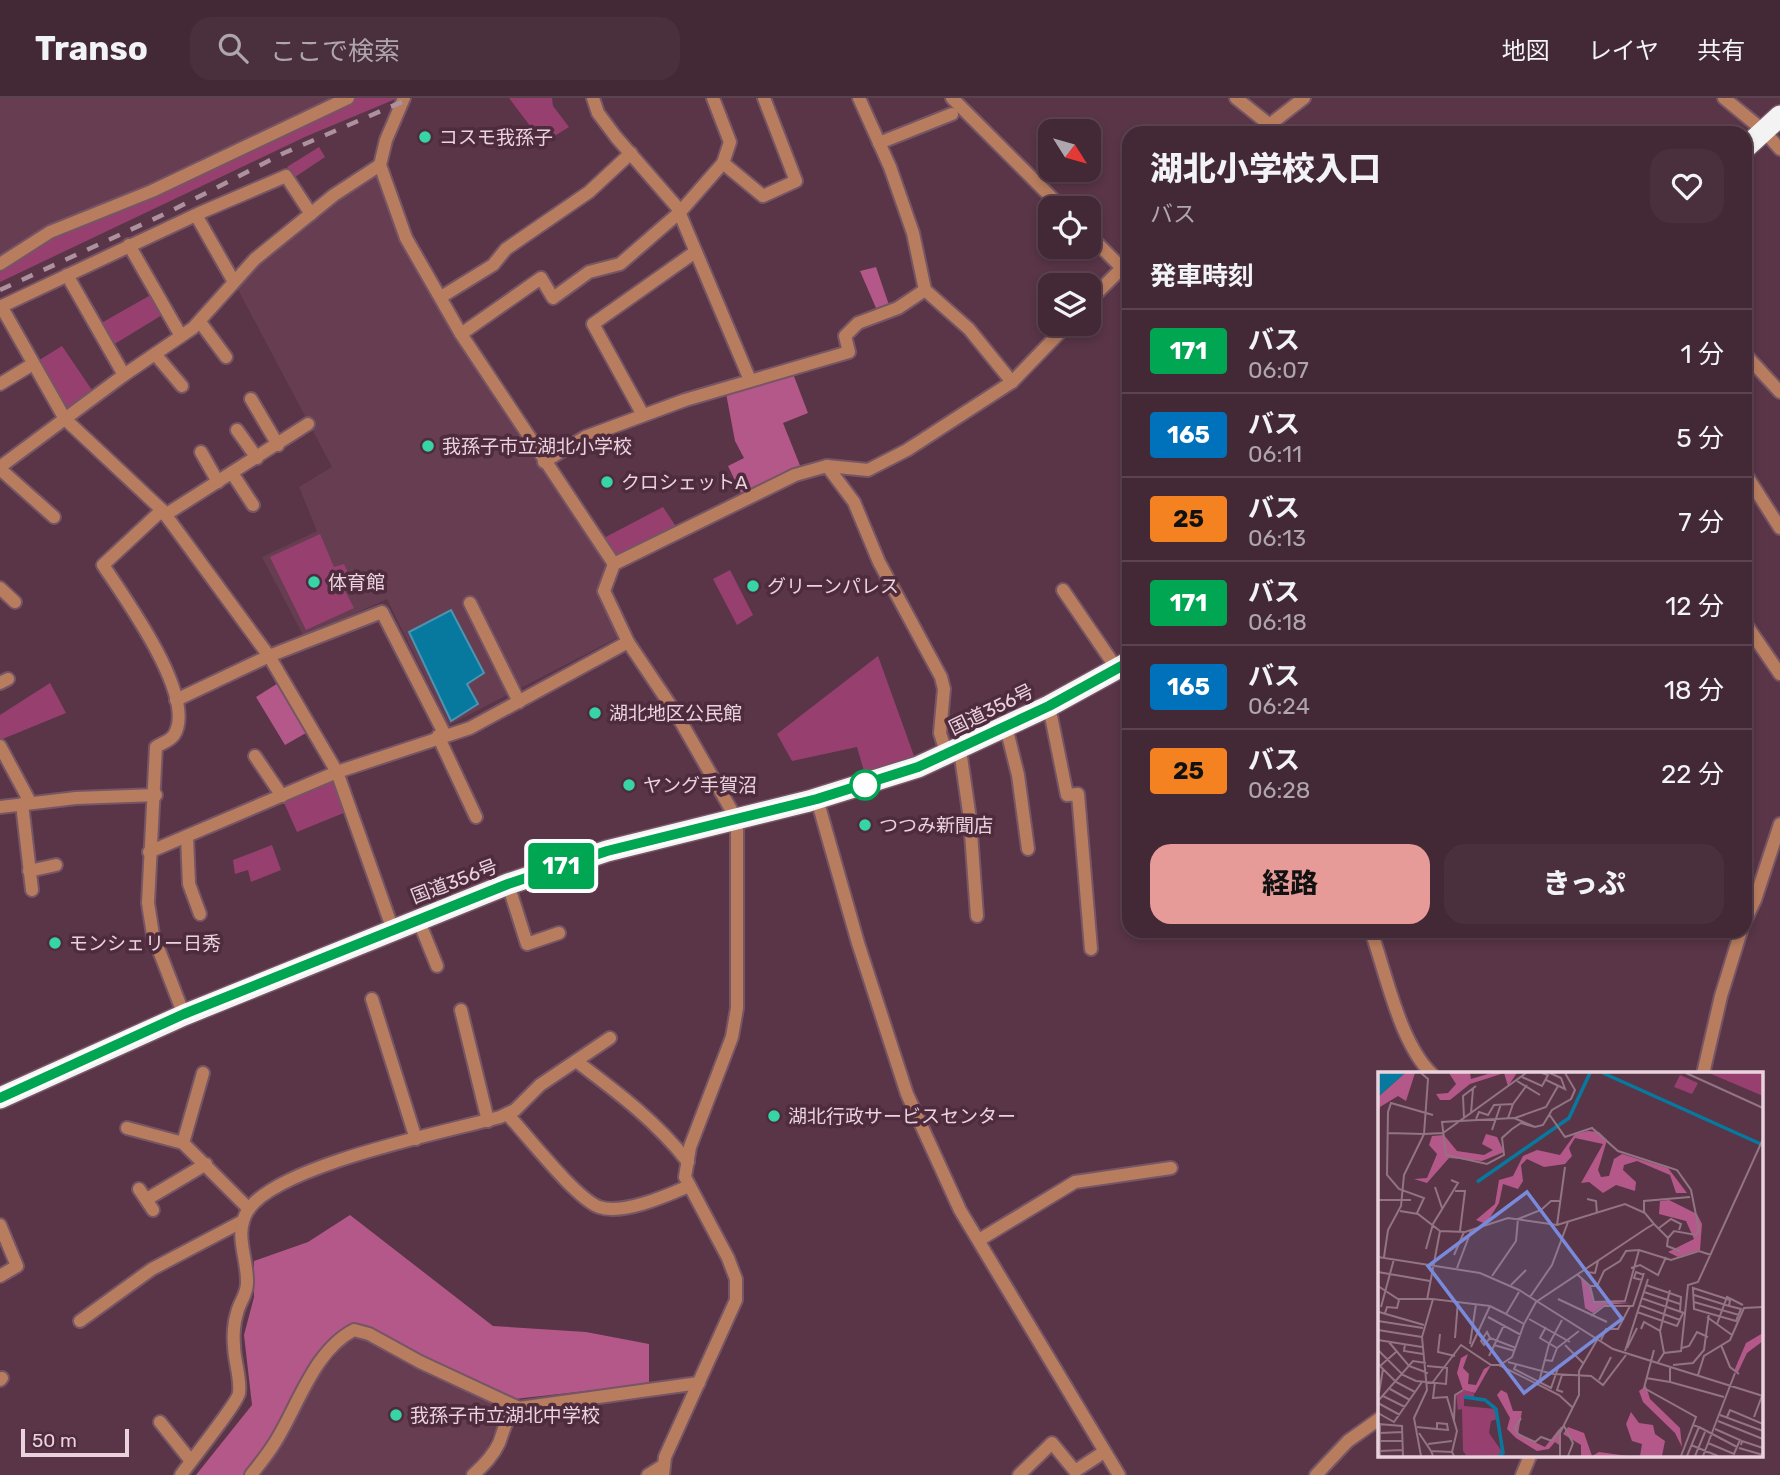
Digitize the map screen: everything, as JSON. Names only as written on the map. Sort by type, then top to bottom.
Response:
[{"type":"highway","points":[[1752,142],[1780,116]]},
{"type":"highway","name":"国道356号","points":[[0,1098],[184,1014],[508,884],[607,851],[859,788],[953,753],[1049,706],[1122,666]]},
{"type":"street","points":[[0,264],[50,232],[152,191],[348,98]]},
{"type":"street","points":[[404,98],[386,140],[380,165],[406,238],[461,334],[614,564]]},
{"type":"street","points":[[593,98],[598,113],[680,212],[750,380]]},
{"type":"street","points":[[461,334],[541,278],[553,298],[589,272],[620,264],[680,212],[723,163],[730,142],[713,98]]},
{"type":"street","points":[[723,163],[763,196],[796,180],[764,98]]},
{"type":"street","points":[[859,98],[880,143],[913,233],[925,290],[968,329],[1013,382]]},
{"type":"street","points":[[953,98],[1050,196]]},
{"type":"street","points":[[1236,98],[1261,126]]},
{"type":"street","points":[[1270,126],[1304,98]]},
{"type":"street","points":[[1724,98],[1764,131],[1780,149]]},
{"type":"street","points":[[880,143],[952,114]]},
{"type":"street","points":[[441,297],[494,265],[506,248],[589,192],[631,153]]},
{"type":"street","points":[[54,517],[0,468],[200,322],[255,259],[311,214],[380,165]]},
{"type":"street","points":[[311,214],[286,176],[130,245],[1,307],[65,419],[163,512],[268,656],[337,772],[393,930]]},
{"type":"street","points":[[196,215],[234,282]]},
{"type":"street","points":[[130,245],[181,336]]},
{"type":"street","points":[[1101,245],[1122,262]]},
{"type":"street","points":[[643,415],[593,324],[695,252]]},
{"type":"street","points":[[1101,289],[1122,269]]},
{"type":"street","points":[[66,275],[124,375]]},
{"type":"street","points":[[544,462],[585,437],[643,415],[750,380],[792,371],[849,352],[845,336],[858,323],[898,308],[925,290]]},
{"type":"street","points":[[200,322],[226,357]]},
{"type":"street","points":[[648,1475],[663,1470],[736,1300],[736,1279],[728,1258],[685,1177],[734,1027],[737,1008],[737,820],[677,715],[628,642],[604,591],[614,564],[785,480],[827,466],[868,470],[907,450],[1013,382],[1057,336]]},
{"type":"street","points":[[155,354],[182,386]]},
{"type":"street","points":[[1752,362],[1780,392]]},
{"type":"street","points":[[0,383],[33,364]]},
{"type":"street","points":[[251,399],[278,445]]},
{"type":"street","points":[[184,1014],[153,935],[148,903],[149,852],[156,795],[156,747],[173,738],[178,727],[176,700],[163,661],[103,565],[163,512],[218,482],[308,425]]},
{"type":"street","points":[[237,429],[257,458]]},
{"type":"street","points":[[201,452],[218,482]]},
{"type":"street","points":[[827,466],[854,502],[879,562],[941,677],[944,689],[940,733],[953,753],[970,819],[977,916]]},
{"type":"street","points":[[232,473],[253,505]]},
{"type":"street","points":[[1752,484],[1780,528]]},
{"type":"street","points":[[0,588],[15,602]]},
{"type":"street","points":[[1063,590],[1122,664]]},
{"type":"street","points":[[470,603],[519,702]]},
{"type":"street","points":[[176,700],[268,656],[382,612],[442,736],[476,817]]},
{"type":"street","points":[[1752,632],[1780,674]]},
{"type":"street","points":[[149,852],[337,772],[470,728],[628,642]]},
{"type":"street","points":[[1049,706],[1067,795],[1078,794],[1091,949]]},
{"type":"street","points":[[1006,727],[1018,775],[1028,849]]},
{"type":"street","points":[[0,746],[26,803],[32,890]]},
{"type":"street","points":[[256,756],[282,796]]},
{"type":"street","points":[[0,807],[156,795]]},
{"type":"street","points":[[817,799],[858,943],[907,1094],[960,1210],[1119,1475]]},
{"type":"street","points":[[1752,902],[1780,824]]},
{"type":"street","points":[[187,837],[189,884],[200,914]]},
{"type":"street","points":[[29,871],[57,865]]},
{"type":"street","points":[[508,884],[527,944],[559,933]]},
{"type":"street","points":[[418,919],[437,966]]},
{"type":"street","points":[[1373,938],[1410,1041],[1418,1059],[1430,1072]]},
{"type":"street","points":[[1703,1072],[1724,984],[1739,938]]},
{"type":"street","points":[[372,999],[416,1139]]},
{"type":"street","points":[[461,1010],[488,1121]]},
{"type":"street","points":[[380,1022],[393,1018]]},
{"type":"street","points":[[79,1321],[152,1269],[246,1215],[280,1183],[343,1158],[507,1114],[540,1085],[610,1038]]},
{"type":"street","points":[[576,1061],[647,1116],[666,1134],[688,1162]]},
{"type":"street","points":[[183,1143],[203,1073]]},
{"type":"street","points":[[507,1114],[580,1193],[600,1207],[653,1201],[689,1186]]},
{"type":"street","points":[[127,1128],[183,1143],[206,1164],[246,1215]]},
{"type":"street","points":[[146,1200],[206,1164]]},
{"type":"street","points":[[979,1240],[1075,1182],[1171,1168]]},
{"type":"street","points":[[181,1475],[236,1404],[239,1394],[234,1345],[236,1313],[247,1282],[240,1231],[246,1215]]},
{"type":"street","points":[[0,1225],[17,1266],[0,1276]]},
{"type":"street","points":[[251,1475],[275,1443],[302,1386],[344,1335],[355,1330],[369,1334],[519,1408]]},
{"type":"street","points":[[473,1475],[488,1461],[498,1444],[507,1418],[519,1408],[699,1383]]},
{"type":"street","points":[[1316,1475],[1348,1441],[1378,1420]]},
{"type":"street","points":[[160,1422],[191,1461]]},
{"type":"street","points":[[1019,1475],[1052,1443],[1075,1471],[1104,1452]]},
{"type":"street","points":[[1522,1475],[1529,1458]]},
{"type":"shaded area","points":[[0,98],[348,98],[0,264]]},
{"type":"shaded area","points":[[348,98],[398,98],[307,136],[0,282],[0,264],[50,232]]},
{"type":"shaded area","points":[[509,98],[552,98],[553,106],[569,127],[543,143]]},
{"type":"shaded area","points":[[319,147],[325,157],[295,177],[287,167]]},
{"type":"shaded area","name":"我孫子市立湖北小学校","points":[[380,165],[406,238],[614,564],[604,591],[628,642],[619,637],[449,725],[387,599],[304,637],[262,557],[317,531],[299,487],[332,467],[234,282]]},
{"type":"shaded area","points":[[876,267],[891,311],[879,315],[860,271]]},
{"type":"shaded area","points":[[156,292],[167,312],[108,348],[96,326]]},
{"type":"shaded area","points":[[62,346],[96,396],[65,419],[33,364]]},
{"type":"shaded area","points":[[792,371],[808,413],[783,423],[803,473],[744,499],[728,466],[744,458],[735,441],[725,388]]},
{"type":"shaded area","points":[[663,507],[679,531],[614,564],[598,541]]},
{"type":"shaded area","name":"体育館","points":[[320,534],[334,567],[344,564],[351,579],[342,585],[354,608],[306,630],[270,557]]},
{"type":"shaded area","points":[[730,570],[753,615],[737,625],[713,579]]},
{"type":"shaded area","points":[[878,656],[918,767],[868,785],[857,747],[792,761],[777,734]]},
{"type":"shaded area","points":[[283,680],[313,729],[285,745],[256,697]]},
{"type":"shaded area","points":[[50,683],[66,713],[0,740],[0,715]]},
{"type":"shaded area","points":[[337,772],[346,812],[297,832],[281,796]]},
{"type":"shaded area","points":[[272,845],[281,870],[251,882],[248,870],[235,874],[233,860]]},
{"type":"shaded area","points":[[350,1215],[493,1326],[586,1332],[649,1344],[649,1384],[506,1400],[359,1333],[333,1344],[248,1475],[196,1475],[252,1405],[244,1335],[254,1297],[254,1261],[308,1242]]},
{"type":"shaded area","name":"我孫子市立湖北中学校","points":[[356,1338],[373,1343],[409,1365],[498,1405],[497,1425],[486,1450],[464,1475],[258,1475],[304,1394],[343,1346]]},
{"type":"water","points":[[451,610],[484,673],[467,684],[478,704],[451,721],[409,632]]},
{"type":"railway","points":[[0,290],[169,212],[284,153],[411,98]]},
{"type":"bus line","name":"171","points":[[0,1098],[184,1014],[508,884],[607,851],[859,788],[918,767],[960,750],[1122,666]]},
{"type":"place","name":"コスモ我孫子","points":[[425,137]]},
{"type":"place","name":"我孫子市立湖北小学校","points":[[428,446]]},
{"type":"place","name":"クロシェットA","points":[[607,482]]},
{"type":"place","name":"体育館","points":[[314,582]]},
{"type":"place","name":"グリーンパレス","points":[[753,586]]},
{"type":"place","name":"湖北地区公民館","points":[[595,713]]},
{"type":"place","name":"ヤング手賀沼","points":[[629,785]]},
{"type":"place","name":"つつみ新聞店","points":[[865,825]]},
{"type":"place","name":"モンシェリー日秀","points":[[55,943]]},
{"type":"place","name":"湖北行政サービスセンター","points":[[774,1116]]},
{"type":"place","name":"我孫子市立湖北中学校","points":[[396,1415]]}]
